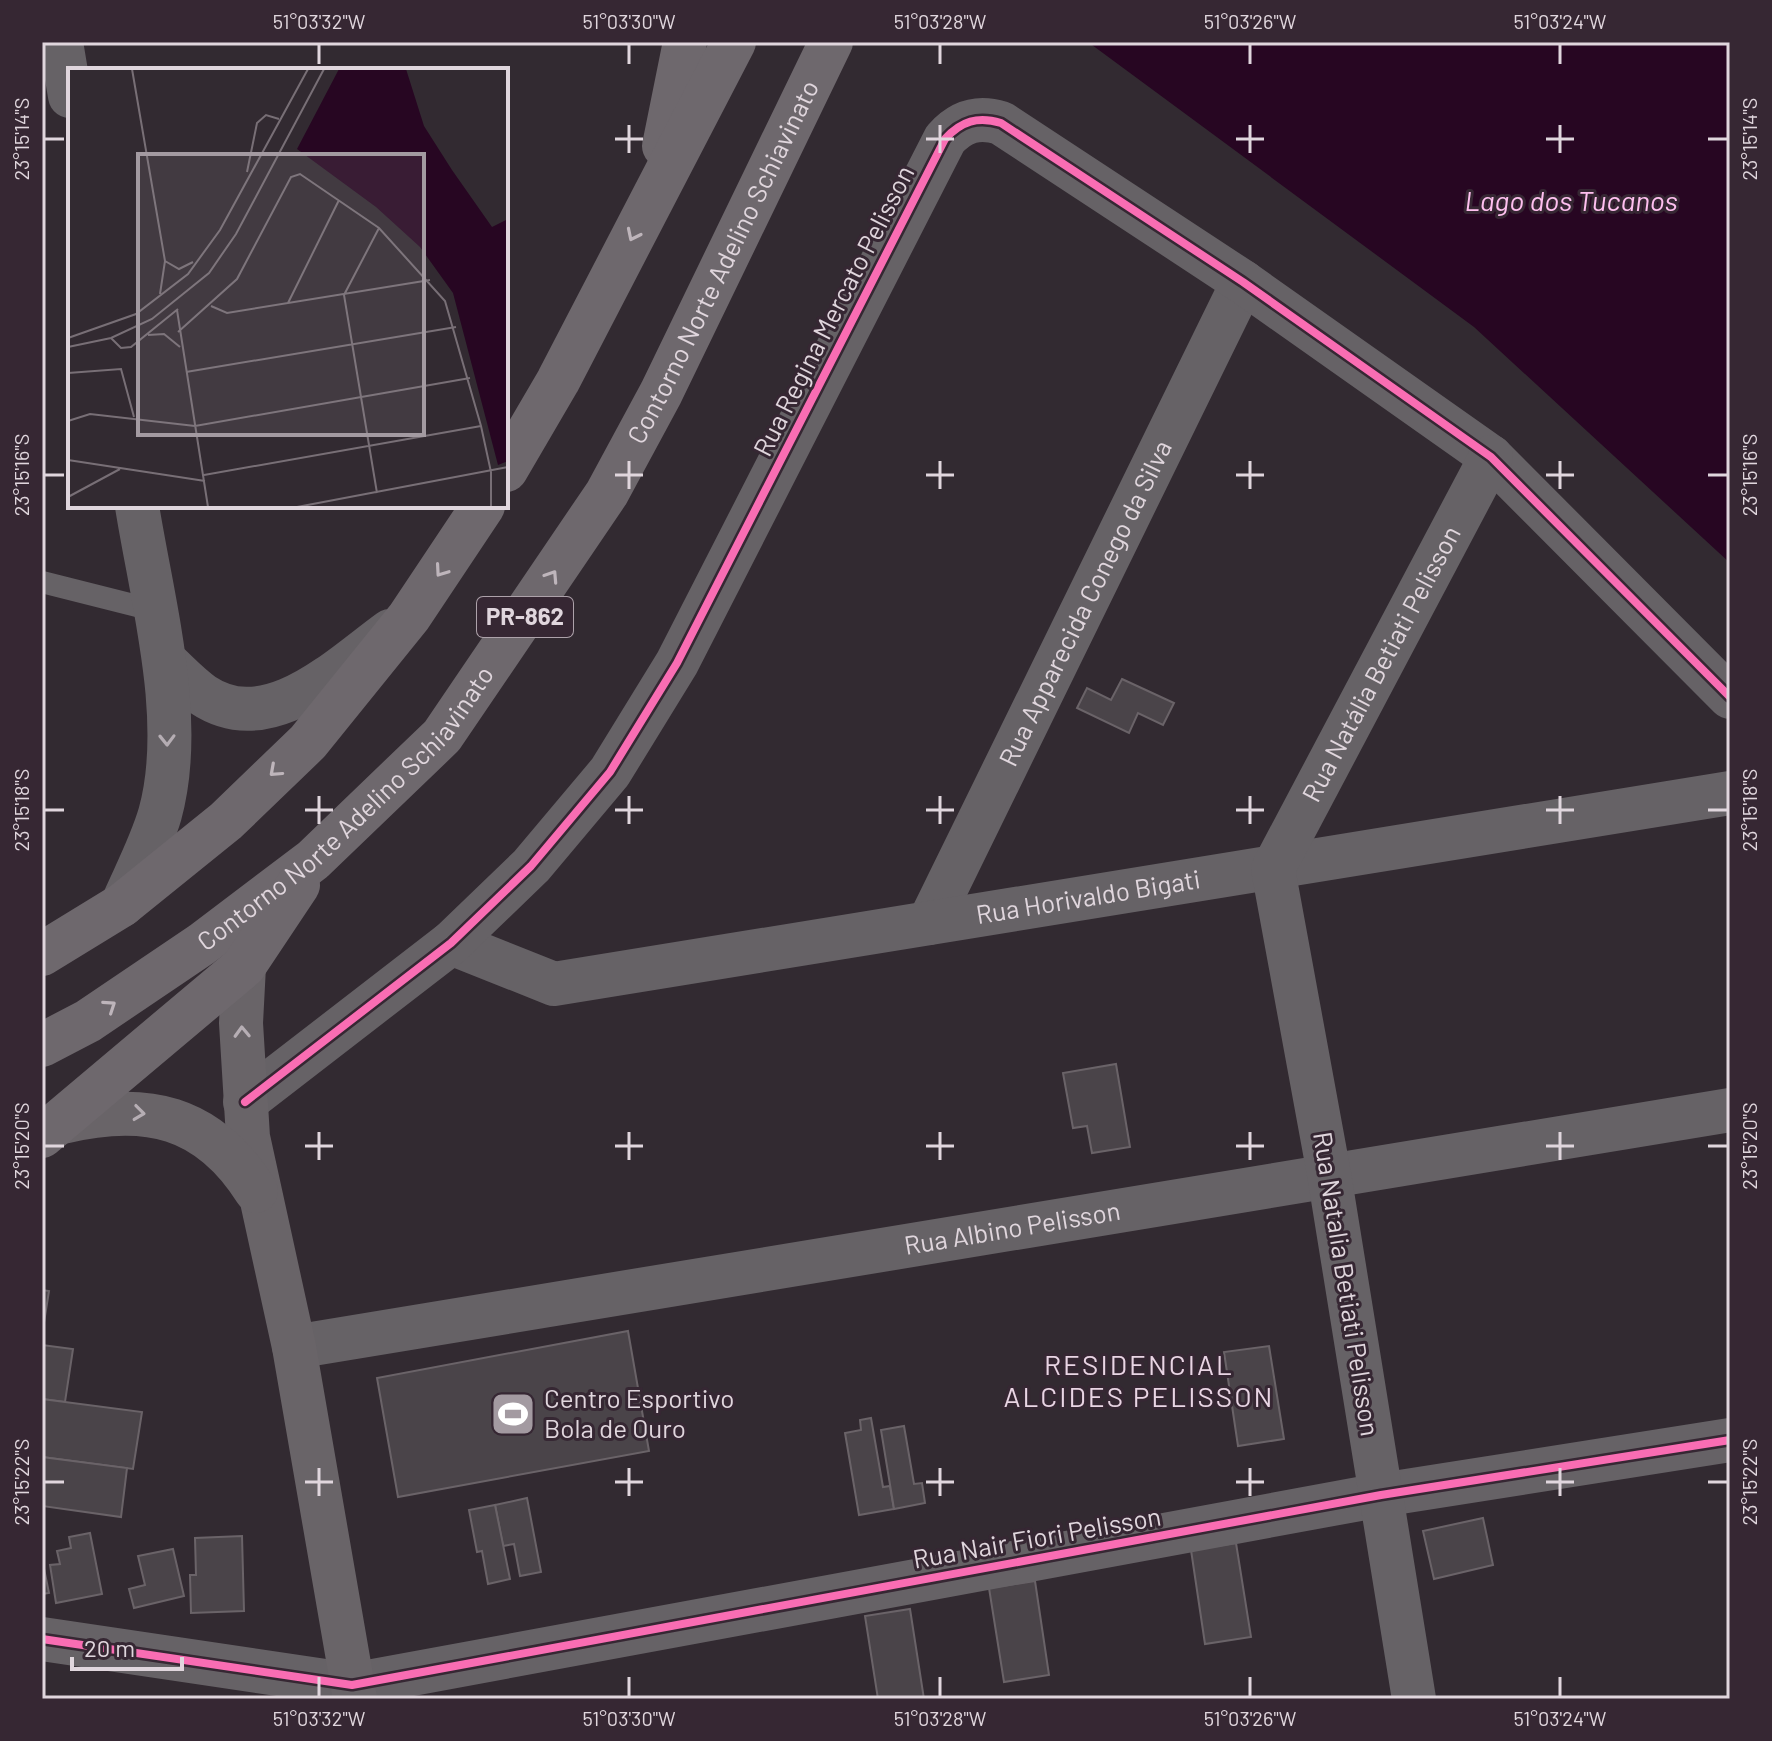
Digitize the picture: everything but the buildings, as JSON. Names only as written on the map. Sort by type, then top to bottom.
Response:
[{"type":"highway","points":[[656,190],[685,42]]},
{"type":"highway","points":[[508,467],[565,368],[734,42]]},
{"type":"highway","name":"Contorno Norte Adelino Schiavinato","points":[[42,1045],[88,1021],[177,961],[313,860],[442,736],[597,511],[661,393],[831,42]]},
{"type":"highway","points":[[42,954],[122,905],[226,821],[308,742],[409,617],[482,508]]},
{"type":"highway","points":[[52,1129],[244,966],[313,860]]},
{"type":"street","points":[[61,42],[68,84]]},
{"type":"street","name":"Rua Regina Mercato Pelisson","points":[[245,1102],[451,943],[531,866],[610,772],[677,663],[937,153],[956,127],[987,119],[1001,123],[1243,282],[1491,457],[1730,697]]},
{"type":"street","name":"Rua Apparecida Conego da Silva","points":[[929,923],[1243,282]]},
{"type":"street","name":"Rua Natália Betiati Pelisson","points":[[1273,869],[1491,457]]},
{"type":"street","points":[[122,905],[160,816],[167,777],[166,662],[153,610],[137,508]]},
{"type":"street","points":[[166,662],[204,695],[224,705],[252,708],[277,705],[303,694],[409,617]]},
{"type":"street","name":"Rua Horivaldo Bigati","points":[[451,943],[554,984],[1730,793]]},
{"type":"street","name":"Rua Natalia Betiati Pelisson","points":[[1273,869],[1329,1174],[1414,1699]]},
{"type":"street","points":[[244,966],[241,1023],[245,1102],[257,1193],[294,1347],[354,1692]]},
{"type":"street","name":"Rua Albino Pelisson","points":[[294,1347],[1730,1110]]},
{"type":"street","points":[[52,1129],[129,1111],[161,1116],[191,1127],[218,1144],[241,1167],[257,1193]]},
{"type":"street","name":"Rua Nair Fiori Pelisson","points":[[42,1639],[354,1692],[1381,1495],[1730,1440]]},
{"type":"lane","points":[[42,582],[153,610]]},
{"type":"water","name":"Lago dos Tucanos","points":[[1088,42],[1730,42],[1730,563],[1474,327]]},
{"type":"cycle path","points":[[245,1102],[451,943],[531,866],[610,772],[677,663],[945,139],[970,122],[985,120],[1001,123],[1243,282],[1491,457],[1730,697]]},
{"type":"cycle path","points":[[42,1639],[352,1685],[1381,1495],[1730,1440]]},
{"type":"place","name":"Centro Esportivo Bola de Ouro","points":[[513,1414]]},
{"type":"district","name":"RESIDENCIAL ALCIDES PELISSON","points":[[1139,1381]]}]
